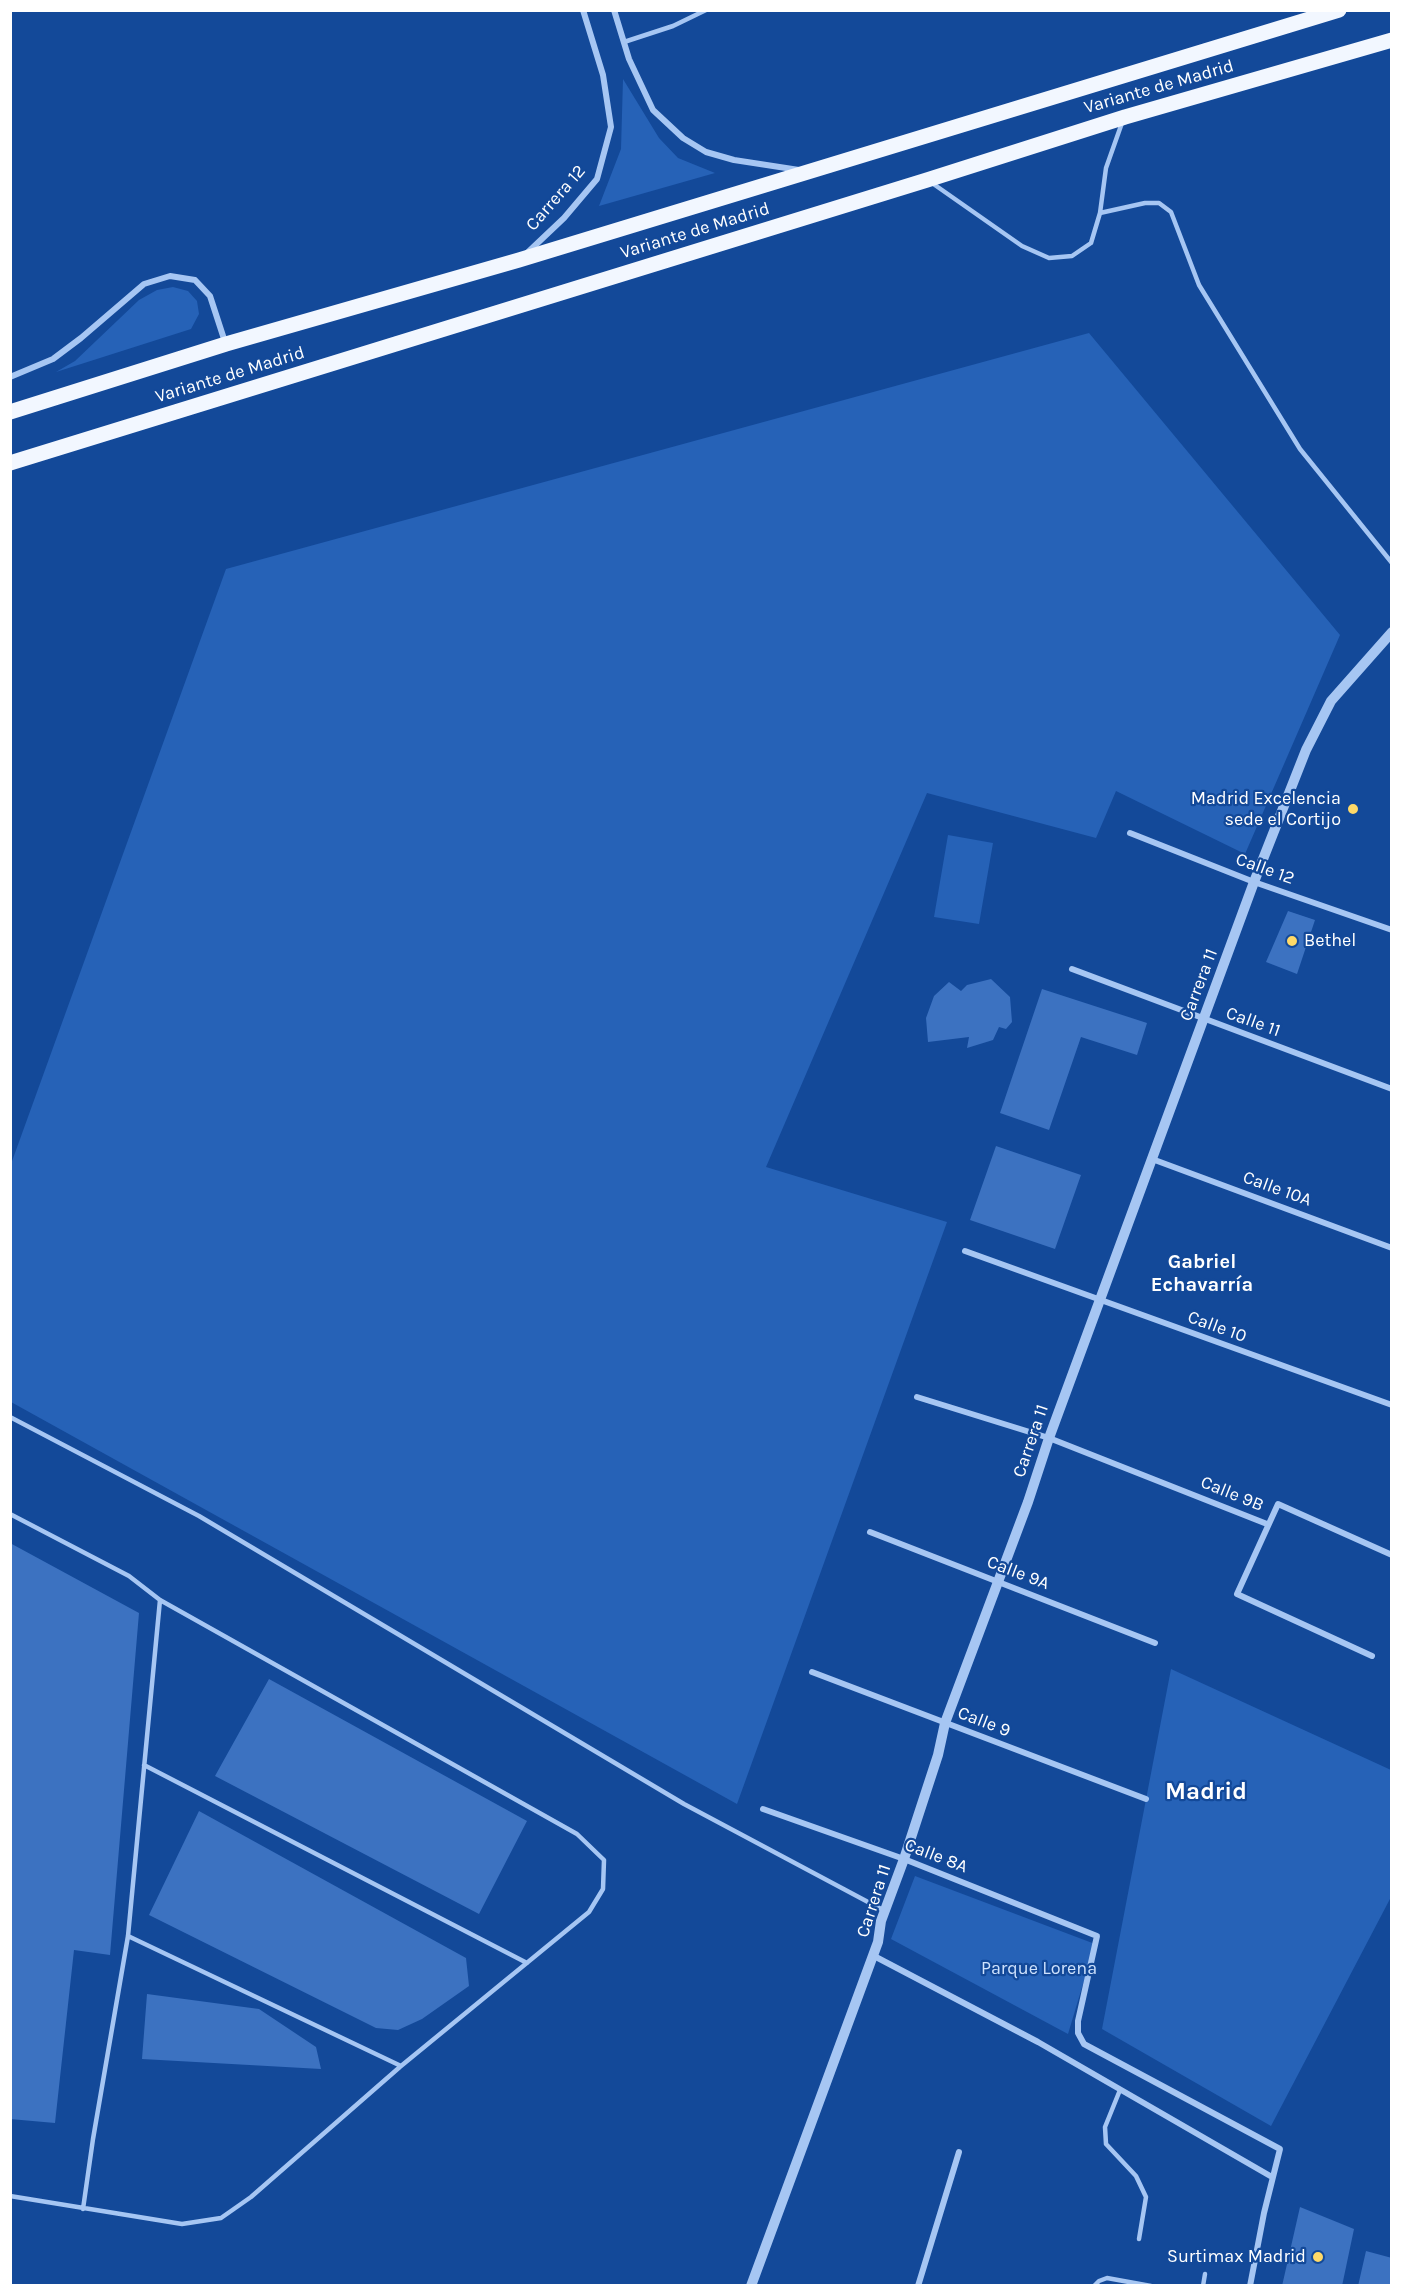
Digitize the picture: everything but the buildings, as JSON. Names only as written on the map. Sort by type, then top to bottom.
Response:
[{"type":"main road","name":"Variante de Madrid","points":[[10,412],[226,344],[519,260],[1339,10]]},
{"type":"main road","name":"Variante de Madrid","points":[[10,463],[1125,117],[1392,40]]},
{"type":"street","name":"Carrera 12","points":[[519,260],[564,218],[597,179],[611,127],[603,75],[583,10]]},
{"type":"street","points":[[614,10],[629,59],[653,110],[683,138],[706,152],[734,160],[808,171]]},
{"type":"street","points":[[10,377],[53,358],[81,338],[144,284],[170,276],[195,280],[210,296],[226,344]]},
{"type":"street","name":"Carrera 11","points":[[751,2286],[874,1956],[886,1911],[938,1755],[945,1723],[1254,882],[1306,750],[1330,701],[1392,632]]},
{"type":"street","name":"Calle 12","points":[[1130,832],[1254,882],[1392,930]]},
{"type":"street","name":"Calle 11","points":[[1072,969],[1392,1089]]},
{"type":"street","name":"Calle 10A","points":[[1151,1159],[1392,1248]]},
{"type":"street","name":"Calle 10","points":[[965,1251],[1392,1405]]},
{"type":"street","name":"Calle 9B","points":[[917,1397],[1049,1438],[1267,1524],[1278,1504],[1392,1555]]},
{"type":"street","points":[[1267,1524],[1237,1594],[1372,1656]]},
{"type":"street","name":"Calle 9A","points":[[870,1532],[1155,1642]]},
{"type":"street","name":"Calle 9","points":[[812,1672],[1146,1798]]},
{"type":"street","name":"Calle 8A","points":[[763,1809],[904,1859],[1097,1936],[1078,2021],[1078,2033],[1084,2044],[1280,2149],[1272,2177]]},
{"type":"street","points":[[874,1956],[1038,2042],[1272,2177],[1250,2286]]},
{"type":"street","points":[[918,2286],[959,2152]]},
{"type":"lane","points":[[624,42],[673,26],[706,10]]},
{"type":"lane","points":[[927,180],[1022,246],[1050,258],[1072,256],[1091,243],[1100,213],[1106,168],[1125,117]]},
{"type":"lane","points":[[1100,213],[1145,203],[1159,203],[1171,212],[1199,285],[1300,448],[1392,563]]},
{"type":"lane","points":[[10,1417],[199,1516],[684,1804],[886,1911]]},
{"type":"lane","points":[[10,1514],[129,1576],[160,1600],[577,1834],[604,1860],[603,1888],[589,1912],[401,2066],[252,2197],[221,2218],[183,2224],[10,2196]]},
{"type":"lane","points":[[83,2209],[128,1936],[160,1600]]},
{"type":"lane","points":[[144,1765],[527,1963]]},
{"type":"lane","points":[[128,1936],[401,2066]]},
{"type":"lane","points":[[1120,2090],[1106,2127],[1106,2144],[1136,2176],[1146,2197],[1139,2239]]},
{"type":"lane","points":[[1203,2286],[1205,2274]]},
{"type":"lane","points":[[1094,2286],[1107,2278],[1150,2286]]},
{"type":"green space","points":[[623,79],[659,138],[678,158],[715,173],[599,206],[621,149]]},
{"type":"green space","points":[[173,287],[188,291],[197,301],[199,314],[191,329],[56,372],[75,361],[139,300],[157,290]]},
{"type":"green space","points":[[1089,333],[1340,635],[1245,854],[1116,791],[1096,838],[927,793],[766,1167],[947,1222],[737,1804],[11,1402],[11,1164],[226,569]]},
{"type":"green space","points":[[948,835],[993,843],[979,924],[934,917]]},
{"type":"green space","points":[[1171,1669],[1391,1770],[1391,1897],[1271,2126],[1102,2029]]},
{"type":"green space","name":"Parque Lorena","points":[[915,1876],[1095,1944],[1068,2034],[891,1939]]},
{"type":"place","name":"Madrid Excelencia sede el Cortijo","points":[[1353,809]]},
{"type":"place","name":"Bethel","points":[[1292,941]]},
{"type":"place","name":"Surtimax Madrid","points":[[1318,2257]]},
{"type":"district","name":"Gabriel Echavarría","points":[[1202,1274]]},
{"type":"district","name":"Madrid","points":[[1206,1792]]}]
